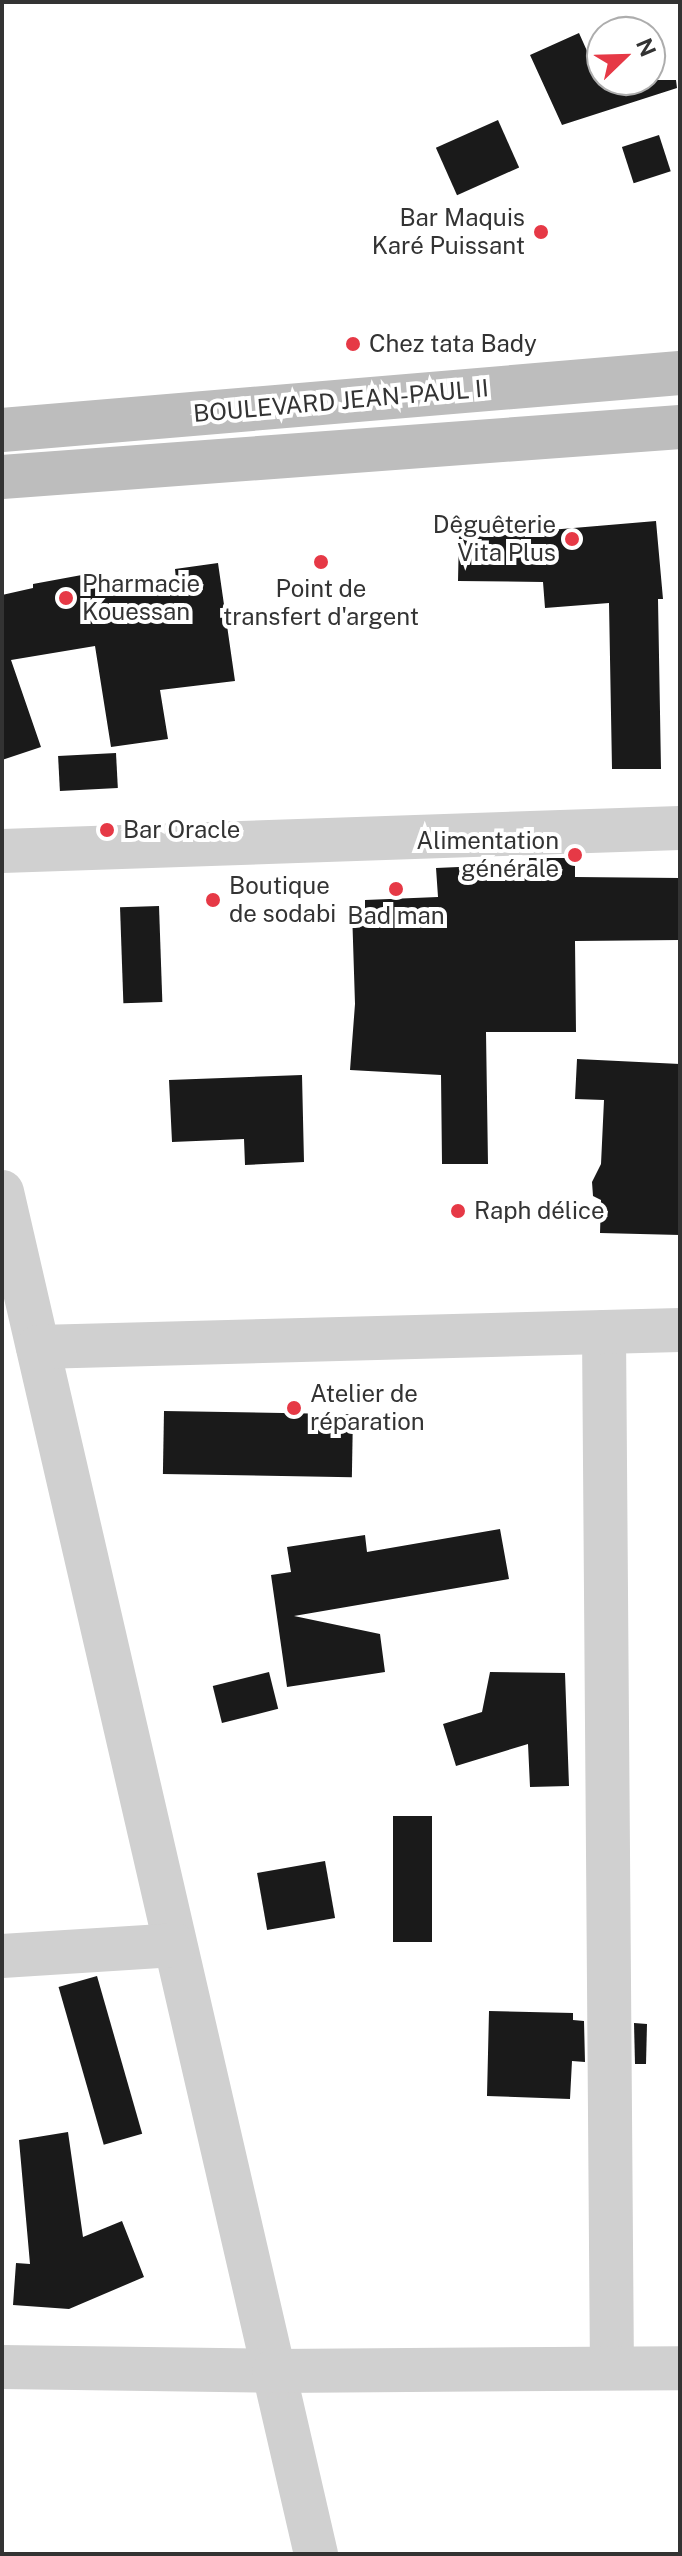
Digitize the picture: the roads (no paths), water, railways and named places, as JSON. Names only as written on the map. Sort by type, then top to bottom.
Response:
[{"type":"main road","name":"BOULEVARD JEAN-PAUL II","points":[[2,430],[680,373]]},
{"type":"main road","name":"BOULEVARD JEAN-PAUL II","points":[[2,477],[680,427]]},
{"type":"street","points":[[2,851],[680,828]]},
{"type":"street","points":[[2,1192],[316,2554]]},
{"type":"street","points":[[38,1347],[680,1330]]},
{"type":"street","points":[[604,1332],[612,2368]]},
{"type":"street","points":[[2,1956],[175,1945]]},
{"type":"street","points":[[2,2367],[274,2371],[680,2368]]},
{"type":"place","name":"Bar Maquis Karé Puissant","points":[[541,232]]},
{"type":"place","name":"Chez tata Bady","points":[[353,344]]},
{"type":"place","name":"Dêguêterie Vita Plus","points":[[572,539]]},
{"type":"place","name":"Point de transfert d'argent","points":[[321,562]]},
{"type":"place","name":"Pharmacie Kouessan","points":[[66,598]]},
{"type":"place","name":"Bar Oracle","points":[[107,830]]},
{"type":"place","name":"Alimentation générale","points":[[575,855]]},
{"type":"place","name":"Bad man","points":[[396,889]]},
{"type":"place","name":"Boutique de sodabi","points":[[213,900]]},
{"type":"place","name":"Raph délice","points":[[458,1211]]},
{"type":"place","name":"Atelier de réparation","points":[[294,1408]]}]
